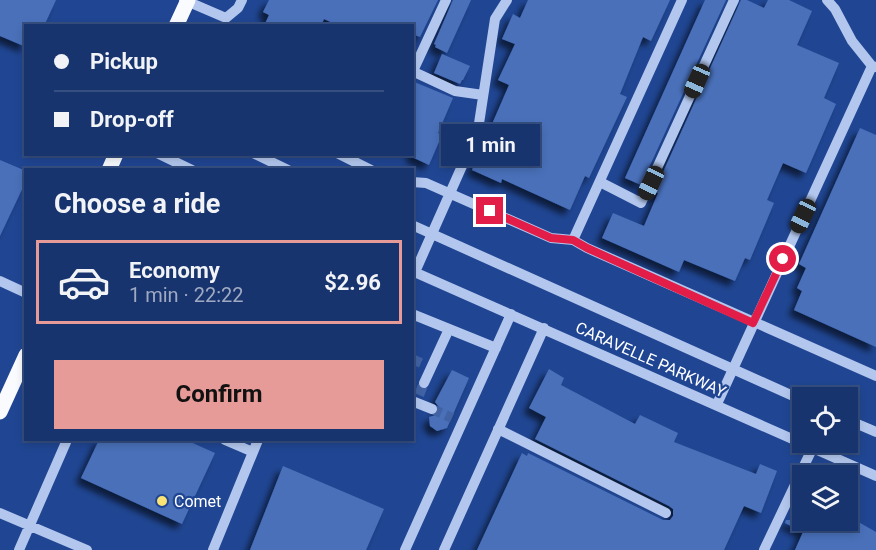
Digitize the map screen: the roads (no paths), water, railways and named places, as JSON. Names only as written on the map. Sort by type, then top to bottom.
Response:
[{"type":"main road","points":[[177,24],[186,0]]},
{"type":"main road","points":[[0,412],[24,358]]},
{"type":"street","points":[[186,0],[226,18],[238,8],[242,0]]},
{"type":"street","points":[[414,69],[446,0]]},
{"type":"street","points":[[414,271],[478,130],[495,19],[507,0]]},
{"type":"street","points":[[573,240],[682,0]]},
{"type":"street","points":[[600,182],[641,203],[734,0]]},
{"type":"street","points":[[717,404],[874,67],[852,41],[835,9],[827,0]]},
{"type":"street","points":[[414,71],[455,91],[483,95]]},
{"type":"street","points":[[163,156],[188,168]]},
{"type":"street","points":[[259,156],[284,168]]},
{"type":"street","points":[[343,156],[368,168]]},
{"type":"street","points":[[414,182],[426,183],[551,238],[573,240],[753,323],[876,376]]},
{"type":"street","name":"CARAVELLE PARKWAY","points":[[414,226],[792,396]]},
{"type":"street","name":"CARAVELLE PARKWAY","points":[[414,271],[792,438]]},
{"type":"street","points":[[0,281],[24,292]]},
{"type":"street","points":[[405,550],[511,314]]},
{"type":"street","points":[[414,315],[496,348]]},
{"type":"street","points":[[444,550],[544,328]]},
{"type":"street","points":[[424,383],[426,365],[449,329]]},
{"type":"street","points":[[416,399],[432,409]]},
{"type":"street","points":[[452,418],[463,423]]},
{"type":"street","points":[[858,424],[876,432]]},
{"type":"street","points":[[498,429],[666,513]]},
{"type":"street","points":[[19,550],[67,441]]},
{"type":"street","points":[[227,441],[253,452]]},
{"type":"street","points":[[213,550],[258,441]]},
{"type":"street","points":[[765,550],[810,453]]},
{"type":"street","name":"CARAVELLE PARKWAY","points":[[826,453],[876,476]]},
{"type":"street","points":[[0,513],[87,550]]},
{"type":"tunnel","points":[[414,360],[421,363]]},
{"type":"tunnel","points":[[419,395],[424,383]]},
{"type":"tunnel","points":[[432,409],[452,418]]},
{"type":"place","name":"Comet","points":[[162,501]]}]
